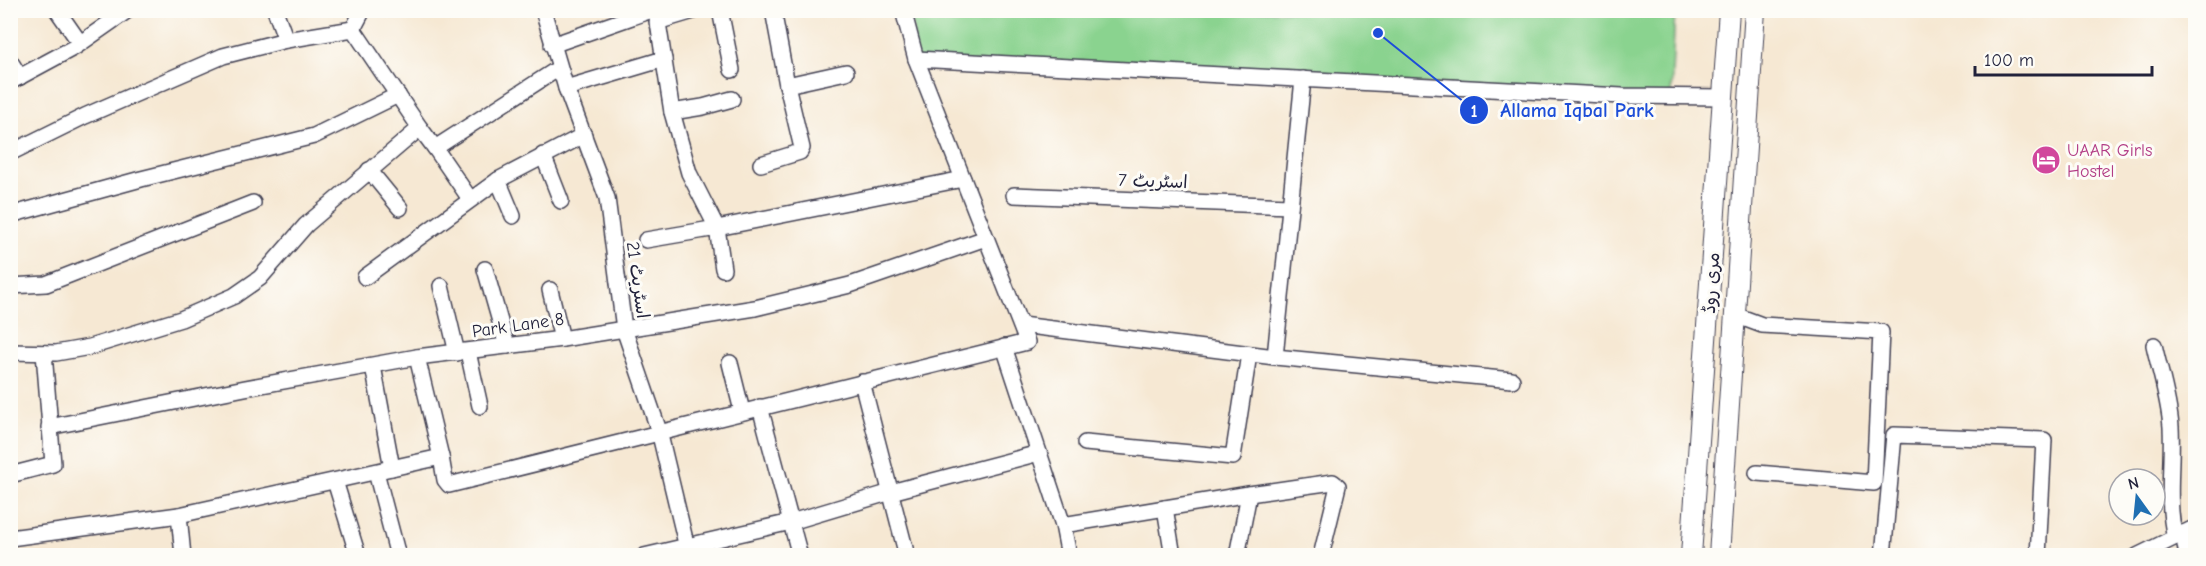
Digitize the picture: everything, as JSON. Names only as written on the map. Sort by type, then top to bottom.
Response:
[{"type":"main road","name":"مری روڈ","points":[[1691,555],[1729,10]]},
{"type":"main road","name":"مری روڈ","points":[[1719,555],[1755,10]]},
{"type":"street","points":[[57,10],[80,43]]},
{"type":"street","points":[[275,10],[286,40]]},
{"type":"street","points":[[354,29],[363,10]]},
{"type":"street","name":"اسٹریٹ 21","points":[[543,10],[566,88],[607,198],[624,329],[659,431],[687,550]]},
{"type":"street","points":[[552,45],[655,14],[698,10]]},
{"type":"street","points":[[720,10],[732,70]]},
{"type":"street","points":[[761,164],[802,150],[773,10]]},
{"type":"street","points":[[417,357],[445,480],[449,484],[1027,342],[916,59],[903,10]]},
{"type":"street","points":[[10,61],[15,80],[80,43],[125,11]]},
{"type":"street","points":[[655,14],[672,112],[689,173],[717,228],[723,269]]},
{"type":"street","points":[[10,153],[85,116],[223,56],[286,40],[354,29]]},
{"type":"street","points":[[354,29],[470,199]]},
{"type":"street","points":[[566,88],[664,59]]},
{"type":"street","points":[[916,59],[1622,96],[1724,97]]},
{"type":"street","points":[[435,148],[560,68]]},
{"type":"street","points":[[787,85],[846,72]]},
{"type":"street","points":[[1275,357],[1303,79]]},
{"type":"street","points":[[10,214],[314,136],[398,94]]},
{"type":"street","points":[[672,112],[732,99]]},
{"type":"street","points":[[10,352],[44,353],[90,347],[181,319],[234,296],[260,278],[306,225],[420,128]]},
{"type":"street","points":[[365,277],[498,180],[584,135]]},
{"type":"street","points":[[543,155],[561,201]]},
{"type":"street","points":[[369,170],[400,208]]},
{"type":"street","points":[[646,240],[963,179]]},
{"type":"street","points":[[498,180],[513,216]]},
{"type":"street","name":"اسٹریٹ 7","points":[[1014,195],[1290,206]]},
{"type":"street","points":[[10,286],[46,284],[253,203]]},
{"type":"street","name":"Park Lane 8","points":[[49,427],[417,357],[562,339],[754,308],[850,285],[986,238]]},
{"type":"street","points":[[485,269],[507,346]]},
{"type":"street","points":[[441,286],[480,406]]},
{"type":"street","points":[[549,290],[562,339]]},
{"type":"street","points":[[1735,315],[1762,325],[1881,332],[1874,483],[1757,473]]},
{"type":"street","points":[[1021,325],[1248,354],[1512,380]]},
{"type":"street","points":[[2154,345],[2170,417],[2172,473],[2170,505],[2185,532],[2187,555]]},
{"type":"street","points":[[1004,347],[1063,525],[1069,555]]},
{"type":"street","points":[[10,475],[53,464],[44,353]]},
{"type":"street","points":[[1084,443],[1233,457],[1248,354]]},
{"type":"street","points":[[730,363],[742,411]]},
{"type":"street","points":[[373,366],[384,470],[398,555]]},
{"type":"street","points":[[862,382],[907,555]]},
{"type":"street","points":[[760,407],[800,555]]},
{"type":"street","points":[[1883,555],[1894,435],[2043,440],[2038,555]]},
{"type":"street","points":[[644,555],[687,550],[1039,453]]},
{"type":"street","points":[[10,538],[179,515],[441,457]]},
{"type":"street","points":[[335,481],[358,555]]},
{"type":"street","points":[[1063,525],[1249,494],[1336,483],[1338,486],[1321,555]]},
{"type":"street","points":[[1237,555],[1249,494]]},
{"type":"street","points":[[1165,508],[1173,555]]},
{"type":"street","points":[[179,515],[183,555]]},
{"type":"street","points":[[2137,555],[2185,532]]},
{"type":"green space","points":[[911,11],[1675,11],[1671,96],[916,59]]},
{"type":"place","name":"Allama Iqbal Park","points":[[1378,33]]},
{"type":"place","name":"UAAR Girls Hostel","points":[[2046,160]]}]
